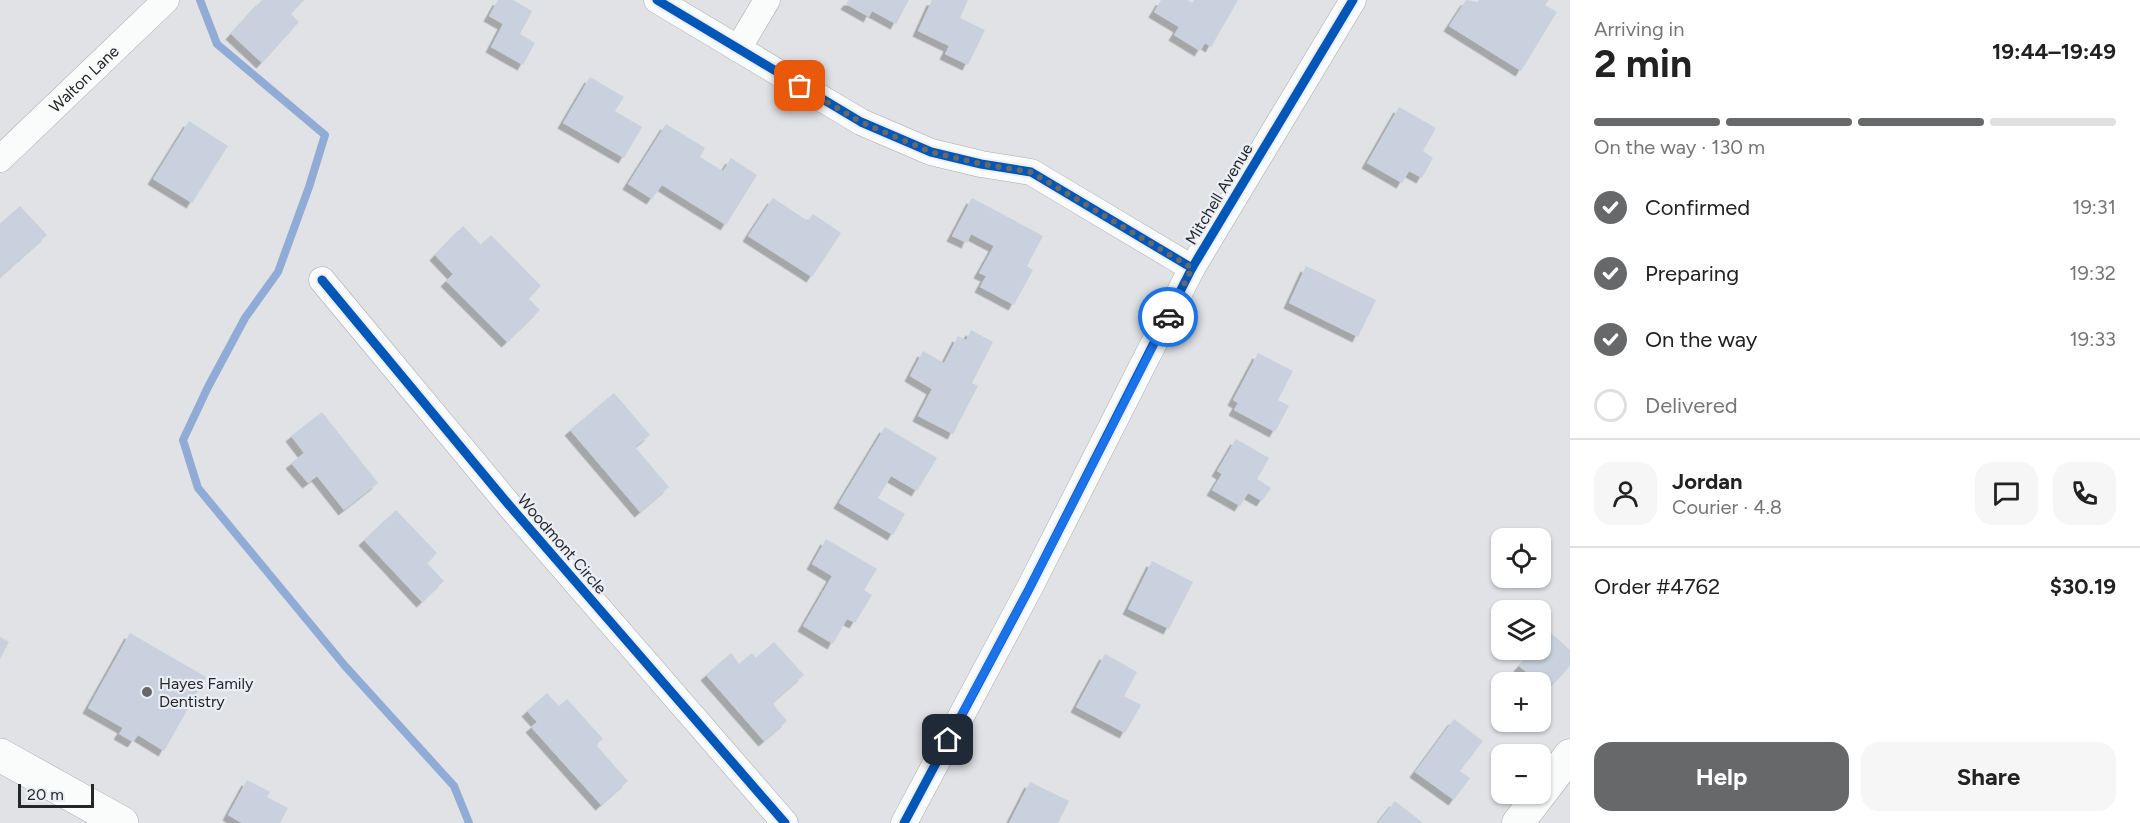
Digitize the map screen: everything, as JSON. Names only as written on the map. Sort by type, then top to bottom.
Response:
[{"type":"main road","points":[[0,755],[122,823]]},
{"type":"street","name":"Walton Lane","points":[[0,159],[166,0]]},
{"type":"street","points":[[657,0],[861,122],[931,152],[981,164],[1031,172],[1192,268]]},
{"type":"street","points":[[738,49],[767,0]]},
{"type":"street","name":"Mitchell Avenue","points":[[904,823],[1029,589],[1192,268],[1353,0]]},
{"type":"street","name":"Woodmont Circle","points":[[322,280],[508,505],[785,823]]},
{"type":"street","points":[[1518,823],[1570,755]]},
{"type":"building","points":[[262,0],[304,0],[291,14],[299,22],[262,63],[231,34]]},
{"type":"building","points":[[498,0],[513,0],[532,11],[520,34],[535,43],[523,65],[491,47],[503,24],[489,16]]},
{"type":"building","points":[[849,0],[909,0],[896,24],[872,11],[869,17],[846,4]]},
{"type":"building","points":[[932,0],[968,0],[960,18],[985,30],[968,65],[945,54],[949,46],[918,31]]},
{"type":"building","points":[[1161,0],[1187,0],[1192,3],[1194,0],[1238,0],[1211,47],[1205,43],[1200,51],[1174,35],[1179,27],[1154,12]]},
{"type":"building","points":[[1466,0],[1478,2],[1479,0],[1549,0],[1545,5],[1557,12],[1521,71],[1449,26]]},
{"type":"building","points":[[590,77],[624,97],[615,111],[642,127],[624,158],[563,123]]},
{"type":"building","points":[[1399,107],[1436,128],[1423,151],[1433,158],[1422,178],[1409,171],[1402,183],[1367,163]]},
{"type":"building","points":[[189,121],[228,146],[192,203],[153,179]]},
{"type":"building","points":[[666,124],[705,148],[700,157],[723,171],[731,158],[757,175],[726,225],[662,185],[652,199],[628,184]]},
{"type":"building","points":[[773,198],[808,221],[813,214],[841,233],[812,277],[748,236]]},
{"type":"building","points":[[972,198],[1043,236],[1027,266],[1033,270],[1014,305],[980,287],[986,276],[979,273],[994,246],[971,234],[967,243],[952,236]]},
{"type":"building","points":[[20,206],[47,235],[0,277],[0,224]]},
{"type":"building","points":[[463,226],[481,245],[491,235],[541,286],[528,298],[540,310],[507,342],[446,281],[453,274],[435,255]]},
{"type":"building","points":[[1306,266],[1376,300],[1358,337],[1289,303]]},
{"type":"building","points":[[971,330],[993,342],[972,383],[978,386],[953,434],[918,416],[932,389],[910,376],[923,351],[944,363],[958,336],[966,340]]},
{"type":"building","points":[[1258,353],[1293,371],[1278,400],[1289,406],[1275,432],[1234,410],[1238,403],[1233,400]]},
{"type":"building","points":[[614,393],[650,435],[635,447],[669,487],[640,512],[570,430]]},
{"type":"building","points":[[322,412],[378,483],[344,510],[317,476],[308,483],[291,463],[304,453],[291,436]]},
{"type":"building","points":[[885,427],[937,458],[917,491],[891,476],[878,498],[905,514],[893,535],[839,503]]},
{"type":"building","points":[[1236,439],[1269,458],[1257,479],[1271,488],[1262,501],[1248,493],[1240,506],[1212,490],[1222,474],[1217,471]]},
{"type":"building","points":[[396,510],[437,553],[427,563],[444,581],[422,602],[364,540]]},
{"type":"building","points":[[826,539],[877,569],[864,590],[872,595],[855,623],[847,619],[833,644],[803,626],[832,576],[812,564]]},
{"type":"building","points":[[1152,561],[1193,582],[1169,629],[1128,609]]},
{"type":"building","name":"Hayes Family Dentistry","points":[[130,633],[206,677],[164,751],[138,735],[133,742],[119,734],[123,728],[88,708]]},
{"type":"building","points":[[1551,633],[1570,650],[1570,666],[1551,687],[1551,672],[1526,672],[1519,666],[1525,660],[1551,660]]},
{"type":"building","points":[[0,637],[9,642],[0,659]]},
{"type":"building","points":[[774,642],[804,675],[772,703],[787,721],[764,741],[706,675],[731,653],[739,664],[752,653],[756,658]]},
{"type":"building","points":[[1105,654],[1137,672],[1124,696],[1141,705],[1125,733],[1076,707]]},
{"type":"building","points":[[547,693],[559,706],[567,699],[603,739],[596,745],[628,781],[601,805],[531,727],[537,722],[527,711]]},
{"type":"building","points":[[1454,719],[1483,741],[1460,771],[1470,778],[1454,800],[1415,772]]},
{"type":"building","points":[[247,780],[270,792],[267,797],[288,808],[280,823],[242,823],[228,815]]},
{"type":"building","points":[[1030,782],[1069,801],[1058,823],[1009,823]]},
{"type":"building","points":[[1395,801],[1423,823],[1378,823]]},
{"type":"waterway","points":[[200,0],[217,44],[325,135],[278,272],[245,318],[183,440],[198,488],[345,666],[454,786],[469,823]]},
{"type":"cycle path","points":[[657,0],[861,122],[931,152],[981,164],[1031,172],[1192,268]]},
{"type":"cycle path","points":[[904,823],[1029,589],[1192,268],[1353,0]]},
{"type":"cycle path","points":[[322,280],[509,505],[785,823]]},
{"type":"way so far","points":[[800,86],[861,122],[931,152],[981,164],[1031,172],[1192,268],[1168,317]]},
{"type":"place","name":"Hayes Family Dentistry","points":[[147,692]]},
{"type":"route","points":[[948,740],[1029,589],[1168,317]]}]
